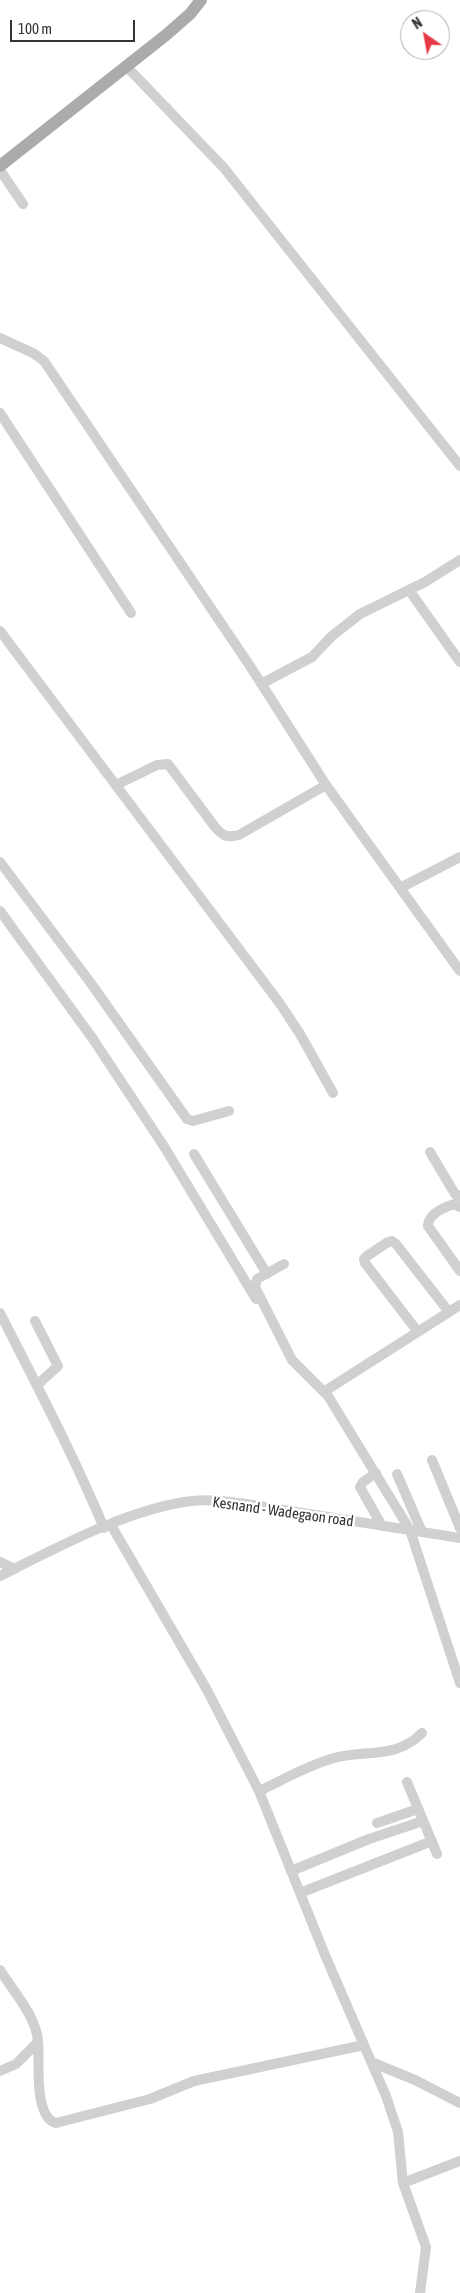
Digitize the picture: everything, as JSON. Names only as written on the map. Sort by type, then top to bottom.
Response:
[{"type":"main road","points":[[0,168],[166,35],[190,14],[201,0]]},
{"type":"street","points":[[127,67],[224,168],[460,466]]},
{"type":"street","points":[[0,168],[23,204]]},
{"type":"street","points":[[0,338],[33,353],[44,361],[261,684],[326,786],[460,971]]},
{"type":"street","points":[[0,413],[132,613]]},
{"type":"street","points":[[261,684],[312,657],[332,636],[360,614],[409,590],[460,560]]},
{"type":"street","points":[[409,590],[460,662]]},
{"type":"street","points":[[0,631],[281,1006],[300,1034],[333,1093]]},
{"type":"street","points":[[116,785],[158,765],[168,764],[215,827],[228,838],[239,835],[326,786]]},
{"type":"street","points":[[400,888],[460,857]]},
{"type":"street","points":[[0,862],[90,982],[186,1119],[193,1121],[228,1111]]},
{"type":"street","points":[[0,911],[92,1038],[165,1148],[251,1294],[263,1304]]},
{"type":"street","points":[[430,1152],[458,1201],[431,1217],[428,1226],[460,1271]]},
{"type":"street","points":[[194,1154],[267,1274]]},
{"type":"street","points":[[418,1332],[365,1263],[364,1259],[388,1242],[392,1241],[396,1244],[449,1312]]},
{"type":"street","points":[[284,1264],[257,1279],[254,1284],[292,1360],[325,1391],[410,1530],[460,1683]]},
{"type":"street","points":[[325,1391],[460,1306]]},
{"type":"street","points":[[0,1313],[107,1526],[208,1690],[259,1791],[300,1894],[392,2110],[398,2132],[403,2183],[426,2247],[420,2293]]},
{"type":"street","points":[[36,1322],[58,1366],[37,1384]]},
{"type":"street","points":[[432,1460],[460,1528]]},
{"type":"street","points":[[376,1473],[363,1482],[360,1488],[382,1526]]},
{"type":"street","points":[[397,1474],[422,1532]]},
{"type":"street","name":"Kesnand - Wadegaon road","points":[[0,1576],[64,1544],[107,1526],[172,1505],[192,1501],[223,1501],[460,1538]]},
{"type":"street","points":[[0,1562],[15,1569]]},
{"type":"street","points":[[259,1791],[332,1758],[392,1751],[411,1743],[422,1733]]},
{"type":"street","points":[[407,1782],[437,1854]]},
{"type":"street","points":[[377,1823],[418,1809]]},
{"type":"street","points":[[291,1871],[369,1839],[423,1822]]},
{"type":"street","points":[[300,1894],[432,1841]]},
{"type":"street","points":[[0,1970],[34,2026],[38,2042],[39,2086],[45,2115],[56,2123],[150,2099],[194,2081],[364,2045]]},
{"type":"street","points":[[0,2071],[16,2064],[38,2042]]},
{"type":"street","points":[[371,2062],[415,2080],[460,2103]]},
{"type":"street","points":[[403,2183],[460,2161]]}]
